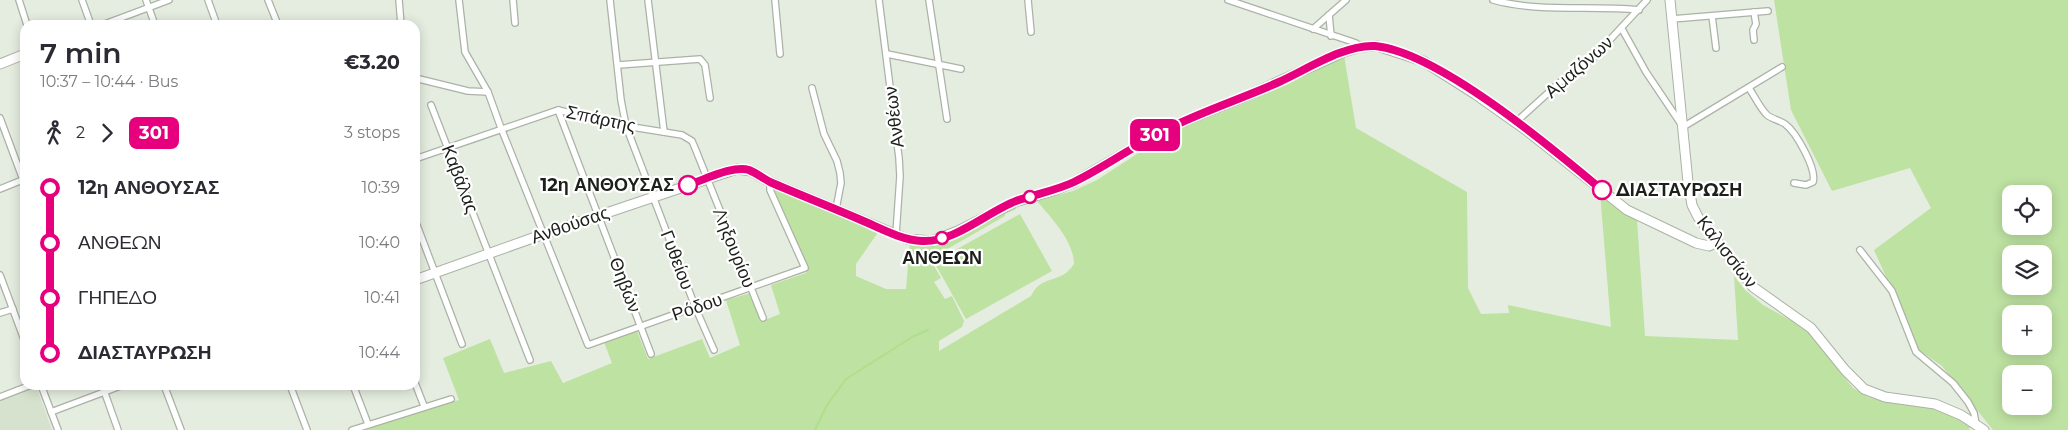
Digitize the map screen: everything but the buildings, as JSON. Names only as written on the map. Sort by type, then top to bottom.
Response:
[{"type":"street","points":[[19,0],[25,20]]},
{"type":"street","points":[[82,0],[89,20]]},
{"type":"street","points":[[146,0],[154,20]]},
{"type":"street","points":[[115,20],[169,0]]},
{"type":"street","points":[[208,0],[215,20]]},
{"type":"street","points":[[268,0],[276,20]]},
{"type":"street","points":[[399,0],[401,20]]},
{"type":"street","points":[[459,0],[465,52],[488,92],[544,234]]},
{"type":"street","points":[[512,0],[515,22]]},
{"type":"street","name":"Γυθείου","points":[[610,0],[621,100],[626,126],[696,309],[714,350]]},
{"type":"street","points":[[648,0],[664,132]]},
{"type":"street","points":[[775,0],[780,54]]},
{"type":"street","name":"Ανθέων","points":[[879,0],[887,54],[900,176],[896,234]]},
{"type":"street","points":[[929,0],[947,119]]},
{"type":"street","points":[[1028,0],[1032,32]]},
{"type":"street","points":[[1228,0],[1356,43],[1360,47]]},
{"type":"street","points":[[1313,28],[1346,0]]},
{"type":"street","points":[[1493,0],[1530,8],[1605,7],[1639,10]]},
{"type":"street","name":"Αμαζόνων","points":[[1516,122],[1559,83],[1591,60],[1648,0]]},
{"type":"street","name":"Καλισσίων","points":[[1670,0],[1688,182],[1692,205],[1717,242],[1753,287],[1810,328],[1864,390],[1885,397],[1935,404],[1976,424],[1984,430]]},
{"type":"street","points":[[1672,19],[1768,11]]},
{"type":"street","points":[[1754,12],[1756,24],[1753,30],[1754,40]]},
{"type":"street","points":[[1329,15],[1331,36]]},
{"type":"street","points":[[1712,16],[1716,48]]},
{"type":"street","points":[[1622,29],[1646,72],[1683,127],[1782,67]]},
{"type":"street","name":"Ανθούσας","points":[[420,278],[730,170],[750,170],[770,182],[896,234],[918,241],[932,241],[1015,202],[1073,183],[1168,128],[1258,91],[1324,60],[1368,46],[1385,48],[1423,61],[1482,98],[1516,122],[1627,210],[1696,243],[1709,246],[1717,242]]},
{"type":"street","points":[[887,54],[961,68]]},
{"type":"street","points":[[0,64],[20,56]]},
{"type":"street","points":[[618,65],[700,59],[703,61],[710,98]]},
{"type":"street","points":[[420,79],[468,90],[488,92]]},
{"type":"street","points":[[812,88],[824,134],[837,161],[840,173],[841,183],[836,209]]},
{"type":"street","points":[[1749,88],[1765,113],[1790,129],[1801,146],[1815,177],[1813,182],[1806,185],[1794,183]]},
{"type":"street","name":"Καβάλας","points":[[431,105],[530,360]]},
{"type":"street","name":"Σπάρτης","points":[[420,157],[558,110],[626,126],[682,135],[692,141],[706,179]]},
{"type":"street","name":"Θηβών","points":[[558,110],[651,354]]},
{"type":"street","points":[[0,118],[20,170]]},
{"type":"street","name":"Ληξουρίου","points":[[706,179],[763,318]]},
{"type":"street","points":[[0,189],[20,182]]},
{"type":"street","name":"Ρόδου","points":[[544,234],[588,345],[640,326],[696,309],[805,268],[770,190],[770,182]]},
{"type":"street","points":[[420,233],[462,344]]},
{"type":"street","points":[[1860,250],[1892,291],[1916,352],[1953,383],[1968,402],[1974,414],[1976,424]]},
{"type":"street","points":[[0,275],[20,328]]},
{"type":"street","points":[[0,313],[13,309]]},
{"type":"street","points":[[0,397],[20,389]]},
{"type":"street","points":[[43,390],[58,430]]},
{"type":"street","points":[[51,412],[109,390]]},
{"type":"street","points":[[166,390],[181,430]]},
{"type":"street","points":[[292,390],[307,430]]},
{"type":"street","points":[[355,390],[368,424]]},
{"type":"street","points":[[418,390],[424,406]]},
{"type":"street","points":[[104,392],[118,430]]},
{"type":"street","points":[[352,430],[451,399]]},
{"type":"shaded area","points":[[25,390],[37,390],[52,430],[0,430],[0,399]]},
{"type":"green space","points":[[1774,0],[2068,0],[2068,430],[1993,430],[1942,366],[1919,350],[1874,250],[1931,208],[1910,168],[1832,191],[1791,110]]},
{"type":"green space","points":[[1344,55],[1356,128],[1467,192],[1468,288],[1481,314],[1509,313],[1508,305],[1611,327],[1600,192],[1621,210],[1637,220],[1645,336],[1738,340],[1734,276],[1745,290],[1763,305],[1805,328],[1853,388],[1868,397],[1882,401],[1930,405],[1971,423],[1969,430],[365,430],[425,409],[459,400],[443,358],[490,339],[504,373],[551,361],[563,383],[612,363],[604,342],[637,331],[648,359],[702,339],[710,358],[740,345],[726,300],[751,293],[760,322],[780,314],[771,285],[806,273],[808,267],[773,187],[879,231],[856,264],[856,276],[886,289],[906,289],[910,242],[926,244],[1015,206],[1016,209],[1005,214],[1005,216],[930,259],[941,278],[934,282],[945,299],[952,296],[964,321],[962,327],[939,341],[939,351],[1031,296],[1041,284],[1064,274],[1074,264],[1073,255],[1066,238],[1037,201],[1073,191],[1097,180],[1160,139],[1182,128],[1245,103]]},
{"type":"green space","points":[[1020,214],[1052,271],[966,319],[934,262]]},
{"type":"waterway","points":[[815,430],[827,405],[846,379],[912,337],[928,330]]},
{"type":"bus line","name":"301","points":[[688,185],[730,170],[750,170],[770,182],[907,239],[932,241],[958,231],[1015,202],[1073,183],[1108,164],[1142,142],[1180,123],[1242,98],[1344,52],[1368,46],[1377,46],[1423,61],[1476,94],[1555,152],[1602,190]]},
{"type":"place","name":"12η ΑΝΘΟΥΣΑΣ","points":[[688,185]]},
{"type":"place","name":"ΔΙΑΣΤΑΥΡΩΣΗ","points":[[1602,190]]},
{"type":"place","name":"ΑΝΘΕΩΝ","points":[[942,238]]}]
